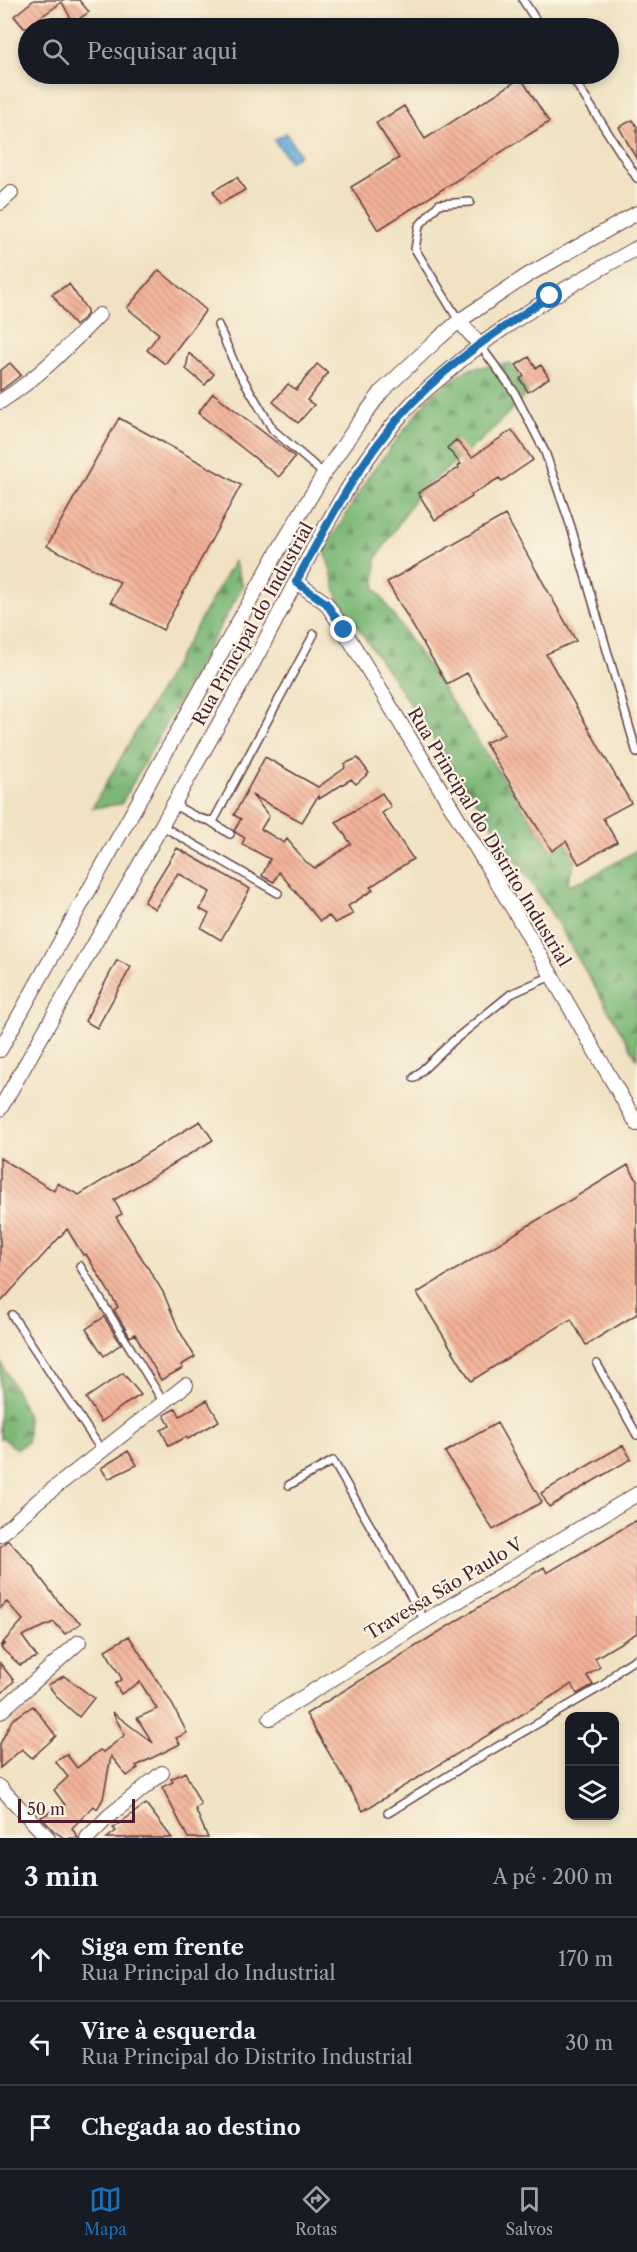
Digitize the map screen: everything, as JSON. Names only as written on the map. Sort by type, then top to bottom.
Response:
[{"type":"street","points":[[0,203],[11,193]]},
{"type":"street","name":"Rua Principal do Industrial","points":[[0,1050],[278,551],[324,474],[382,392],[459,321],[528,275],[637,213]]},
{"type":"street","name":"Rua Principal do Industrial","points":[[0,1109],[174,805],[296,582],[369,455],[413,402],[479,344],[550,296],[637,248]]},
{"type":"street","points":[[0,402],[23,387],[57,358],[99,315]]},
{"type":"street","points":[[459,321],[479,344]]},
{"type":"street","name":"Rua Principal do Distrito Industrial","points":[[296,582],[326,603],[515,912],[637,1124]]},
{"type":"street","points":[[0,1535],[39,1500],[186,1385]]},
{"type":"street","name":"Travessa São Paulo V","points":[[270,1718],[424,1621],[637,1494]]},
{"type":"street","points":[[0,1712],[79,1642]]},
{"type":"street","points":[[87,1838],[109,1816],[162,1773]]},
{"type":"street","points":[[0,1786],[48,1838]]},
{"type":"lane","points":[[523,0],[535,18]]},
{"type":"lane","points":[[576,84],[637,178]]},
{"type":"lane","points":[[459,321],[415,249],[418,226],[439,204],[470,202]]},
{"type":"lane","points":[[218,325],[236,367],[273,430],[324,474]]},
{"type":"lane","points":[[479,344],[513,390],[545,452],[571,528],[637,753]]},
{"type":"lane","points":[[210,821],[214,820],[314,633]]},
{"type":"lane","points":[[174,805],[210,821],[230,834]]},
{"type":"lane","points":[[162,826],[278,893]]},
{"type":"lane","points":[[414,1078],[453,1041],[512,994],[551,976]]},
{"type":"lane","points":[[80,1266],[164,1403]]},
{"type":"lane","points":[[12,1315],[102,1451]]},
{"type":"lane","points":[[597,1364],[637,1435]]},
{"type":"lane","points":[[289,1485],[333,1461],[424,1621]]},
{"type":"lane","points":[[388,1813],[604,1685],[620,1669],[637,1658]]},
{"type":"green space","points":[[510,363],[528,392],[488,434],[418,493],[376,559],[375,588],[552,851],[566,841],[576,858],[567,885],[587,879],[637,850],[637,1059],[549,909],[338,598],[325,550],[368,477],[432,394],[468,369]]},
{"type":"green space","points":[[234,561],[243,586],[121,804],[92,808]]},
{"type":"green space","points":[[0,1361],[21,1400],[27,1421],[27,1442],[16,1449],[2,1437],[0,1439]]},
{"type":"water","points":[[286,133],[300,154],[290,162],[274,140]]},
{"type":"building","points":[[34,0],[79,0],[89,12],[80,18],[70,18],[62,2],[39,18],[18,18],[18,21],[14,16]]},
{"type":"building","points":[[512,84],[525,84],[549,122],[378,230],[351,187],[399,158],[376,123],[404,106],[425,139]]},
{"type":"building","points":[[633,120],[637,127],[637,160],[619,127]]},
{"type":"building","points":[[237,177],[245,190],[220,204],[213,191]]},
{"type":"building","points":[[159,270],[206,310],[165,364],[147,350],[159,334],[127,308]]},
{"type":"building","points":[[69,284],[87,310],[87,315],[75,326],[52,294]]},
{"type":"building","points":[[189,353],[214,374],[205,385],[186,369]]},
{"type":"building","points":[[529,357],[536,368],[541,365],[549,378],[528,392],[520,379],[524,376],[516,365]]},
{"type":"building","points":[[10,363],[21,375],[0,391],[0,371]]},
{"type":"building","points":[[317,364],[328,373],[307,400],[314,405],[298,423],[273,402],[288,384],[296,390]]},
{"type":"building","points":[[213,393],[295,457],[279,477],[198,413]]},
{"type":"building","points":[[119,418],[241,485],[163,630],[111,602],[120,582],[47,546]]},
{"type":"building","points":[[512,430],[533,460],[502,481],[499,478],[471,495],[472,497],[435,520],[418,493],[459,468],[461,464],[447,448],[456,440],[472,457]]},
{"type":"building","points":[[505,515],[576,641],[546,654],[631,803],[603,818],[617,842],[579,864],[566,841],[552,851],[485,743],[505,734],[467,673],[447,684],[387,582]]},
{"type":"building","points":[[265,757],[318,787],[345,768],[344,764],[358,758],[369,773],[356,784],[351,779],[319,799],[318,796],[302,822],[252,795],[269,816],[261,829],[284,843],[287,839],[305,861],[315,868],[351,844],[336,822],[382,793],[391,807],[382,813],[413,859],[370,887],[373,890],[348,906],[353,914],[335,923],[329,916],[320,921],[279,872],[274,882],[262,876],[270,859],[242,844],[245,838],[234,831],[241,819],[234,815]]},
{"type":"building","points":[[177,848],[250,889],[221,940],[201,928],[209,914],[200,909],[210,892],[178,873],[155,909],[144,902]]},
{"type":"building","points":[[117,960],[131,967],[97,1028],[85,1021]]},
{"type":"building","points":[[200,1121],[213,1140],[114,1200],[122,1214],[116,1217],[163,1292],[179,1330],[195,1357],[181,1365],[183,1368],[161,1380],[135,1334],[130,1337],[114,1310],[118,1307],[86,1254],[83,1255],[67,1229],[0,1303],[0,1158],[54,1191],[57,1183],[79,1195]]},
{"type":"building","points":[[628,1165],[637,1180],[637,1314],[586,1345],[571,1319],[471,1381],[417,1293]]},
{"type":"building","points":[[104,1317],[121,1344],[104,1356],[86,1329]]},
{"type":"building","points":[[123,1373],[141,1395],[101,1422],[86,1398]]},
{"type":"building","points":[[207,1400],[219,1421],[188,1439],[186,1437],[169,1446],[161,1430],[170,1426],[164,1415],[176,1408],[180,1416]]},
{"type":"building","points":[[497,1423],[542,1502],[493,1530],[445,1452]]},
{"type":"building","points":[[623,1445],[631,1459],[549,1507],[541,1493]]},
{"type":"building","points":[[128,1451],[137,1465],[108,1479],[101,1468]]},
{"type":"building","points":[[637,1520],[637,1633],[595,1658],[600,1667],[587,1676],[593,1685],[577,1694],[572,1684],[363,1811],[306,1714],[544,1567],[547,1573]]},
{"type":"building","points":[[8,1540],[37,1571],[65,1610],[81,1623],[65,1634],[54,1622],[22,1636],[37,1657],[20,1665],[1,1648],[5,1643],[0,1646],[23,1620],[7,1602],[0,1608],[0,1547]]},
{"type":"building","points":[[129,1636],[171,1702],[187,1733],[176,1738],[180,1744],[136,1766],[138,1768],[127,1776],[111,1756],[103,1799],[97,1809],[94,1806],[72,1828],[78,1838],[64,1838],[41,1817],[65,1805],[54,1790],[68,1777],[55,1761],[67,1755],[77,1768],[100,1750],[103,1752],[125,1735],[112,1712],[153,1743],[137,1718],[157,1709],[140,1682],[121,1694],[115,1684],[122,1679],[105,1650]]},
{"type":"building","points":[[0,1663],[14,1681],[0,1695]]},
{"type":"building","points":[[64,1676],[94,1698],[79,1717],[58,1698],[48,1685]]},
{"type":"building","points":[[33,1706],[56,1736],[32,1758],[22,1749],[0,1768],[0,1744],[12,1720]]},
{"type":"building","points":[[185,1772],[201,1805],[195,1808],[208,1838],[188,1838],[162,1787],[173,1782],[171,1779]]},
{"type":"building","points":[[146,1804],[172,1838],[107,1838],[116,1831],[113,1828]]},
{"type":"route","points":[[344,630],[326,603],[296,582],[369,455],[413,402],[479,344],[550,296]]}]
